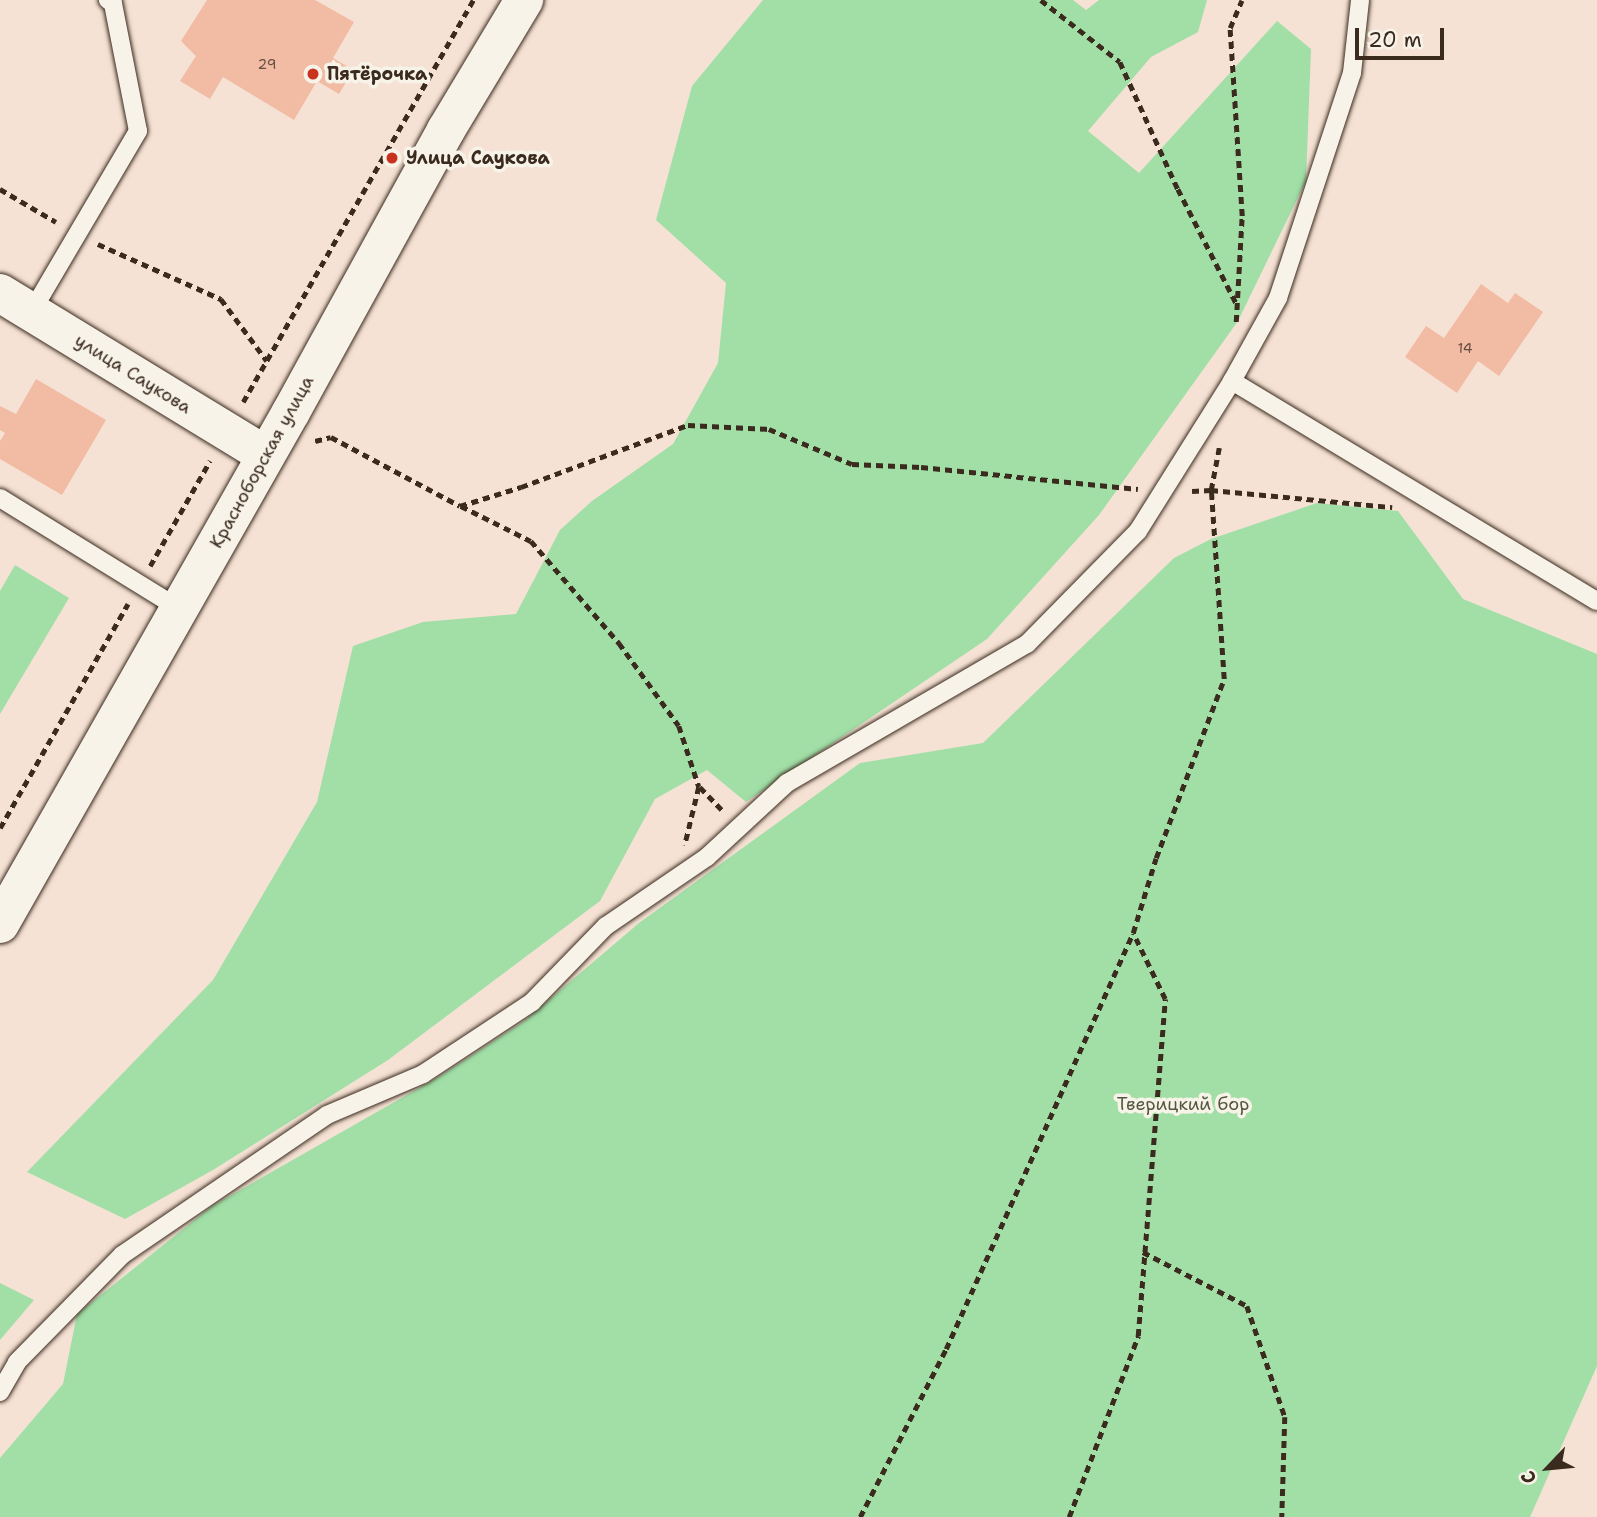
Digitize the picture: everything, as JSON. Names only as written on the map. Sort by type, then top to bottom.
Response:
[{"type":"street","name":"Красноборская улица","points":[[0,924],[180,609],[446,130],[524,0]]},
{"type":"street","name":"улица Саукова","points":[[16,302],[270,448]]},
{"type":"lane","points":[[16,302],[77,234],[138,131],[113,3],[108,0]]},
{"type":"lane","points":[[0,1392],[18,1362],[122,1255],[327,1115],[424,1074],[533,1002],[606,926],[707,858],[787,783],[1027,644],[1138,531],[1233,381],[1278,298],[1352,73],[1360,0]]},
{"type":"lane","points":[[1233,381],[1597,601]]},
{"type":"lane","points":[[0,498],[180,609]]},
{"type":"path","points":[[1041,0],[1120,62],[1178,189],[1255,341]]},
{"type":"path","points":[[1236,331],[1242,216],[1230,28],[1242,0]]},
{"type":"path","points":[[0,189],[77,234],[221,299],[267,361]]},
{"type":"path","points":[[460,506],[522,487],[688,425],[769,429],[852,464],[921,467],[1162,492],[1211,490],[1389,506],[1402,511]]},
{"type":"path","points":[[860,1517],[946,1349],[1133,933],[1156,858],[1224,679],[1211,490],[1222,436]]},
{"type":"path","points":[[270,448],[288,447],[331,437],[531,541],[619,643],[679,726],[699,787],[740,827]]},
{"type":"path","points":[[676,878],[699,787]]},
{"type":"path","points":[[1069,1517],[1138,1336],[1165,999],[1133,933]]},
{"type":"path","points":[[1143,1252],[1247,1306],[1285,1417],[1282,1517]]},
{"type":"green space","points":[[763,0],[1073,0],[1086,10],[1099,0],[1207,0],[1198,32],[1151,57],[1088,131],[1139,173],[1277,21],[1311,49],[1306,181],[1238,321],[1099,515],[987,639],[746,802],[707,770],[655,799],[600,901],[388,1060],[213,1170],[125,1219],[27,1172],[213,980],[317,802],[353,646],[423,622],[516,614],[560,530],[592,501],[673,444],[718,363],[726,283],[656,220],[692,86]]},
{"type":"green space","name":"Тверицкий бор","points":[[1317,503],[1398,511],[1463,599],[1597,654],[1597,1366],[1530,1517],[0,1517],[0,1458],[63,1384],[77,1314],[212,1206],[440,1076],[524,1021],[639,923],[860,763],[983,743],[1174,558],[1211,539]]},
{"type":"green space","points":[[15,565],[69,598],[0,714],[0,591]]},
{"type":"green space","points":[[0,1283],[34,1300],[0,1340]]},
{"type":"building","points":[[207,0],[315,0],[354,22],[333,58],[353,70],[339,94],[317,81],[294,120],[223,77],[210,99],[180,81],[196,56],[181,41]]},
{"type":"building","points":[[1481,284],[1508,303],[1515,293],[1543,312],[1499,376],[1478,361],[1457,393],[1405,357],[1426,326],[1444,338]]},
{"type":"building","points":[[36,379],[106,420],[62,495],[0,459],[0,441],[5,433],[0,430],[0,406],[16,414]]},
{"type":"place","name":"Пятёрочка","points":[[313,74]]},
{"type":"place","name":"Улица Саукова","points":[[392,158]]}]
